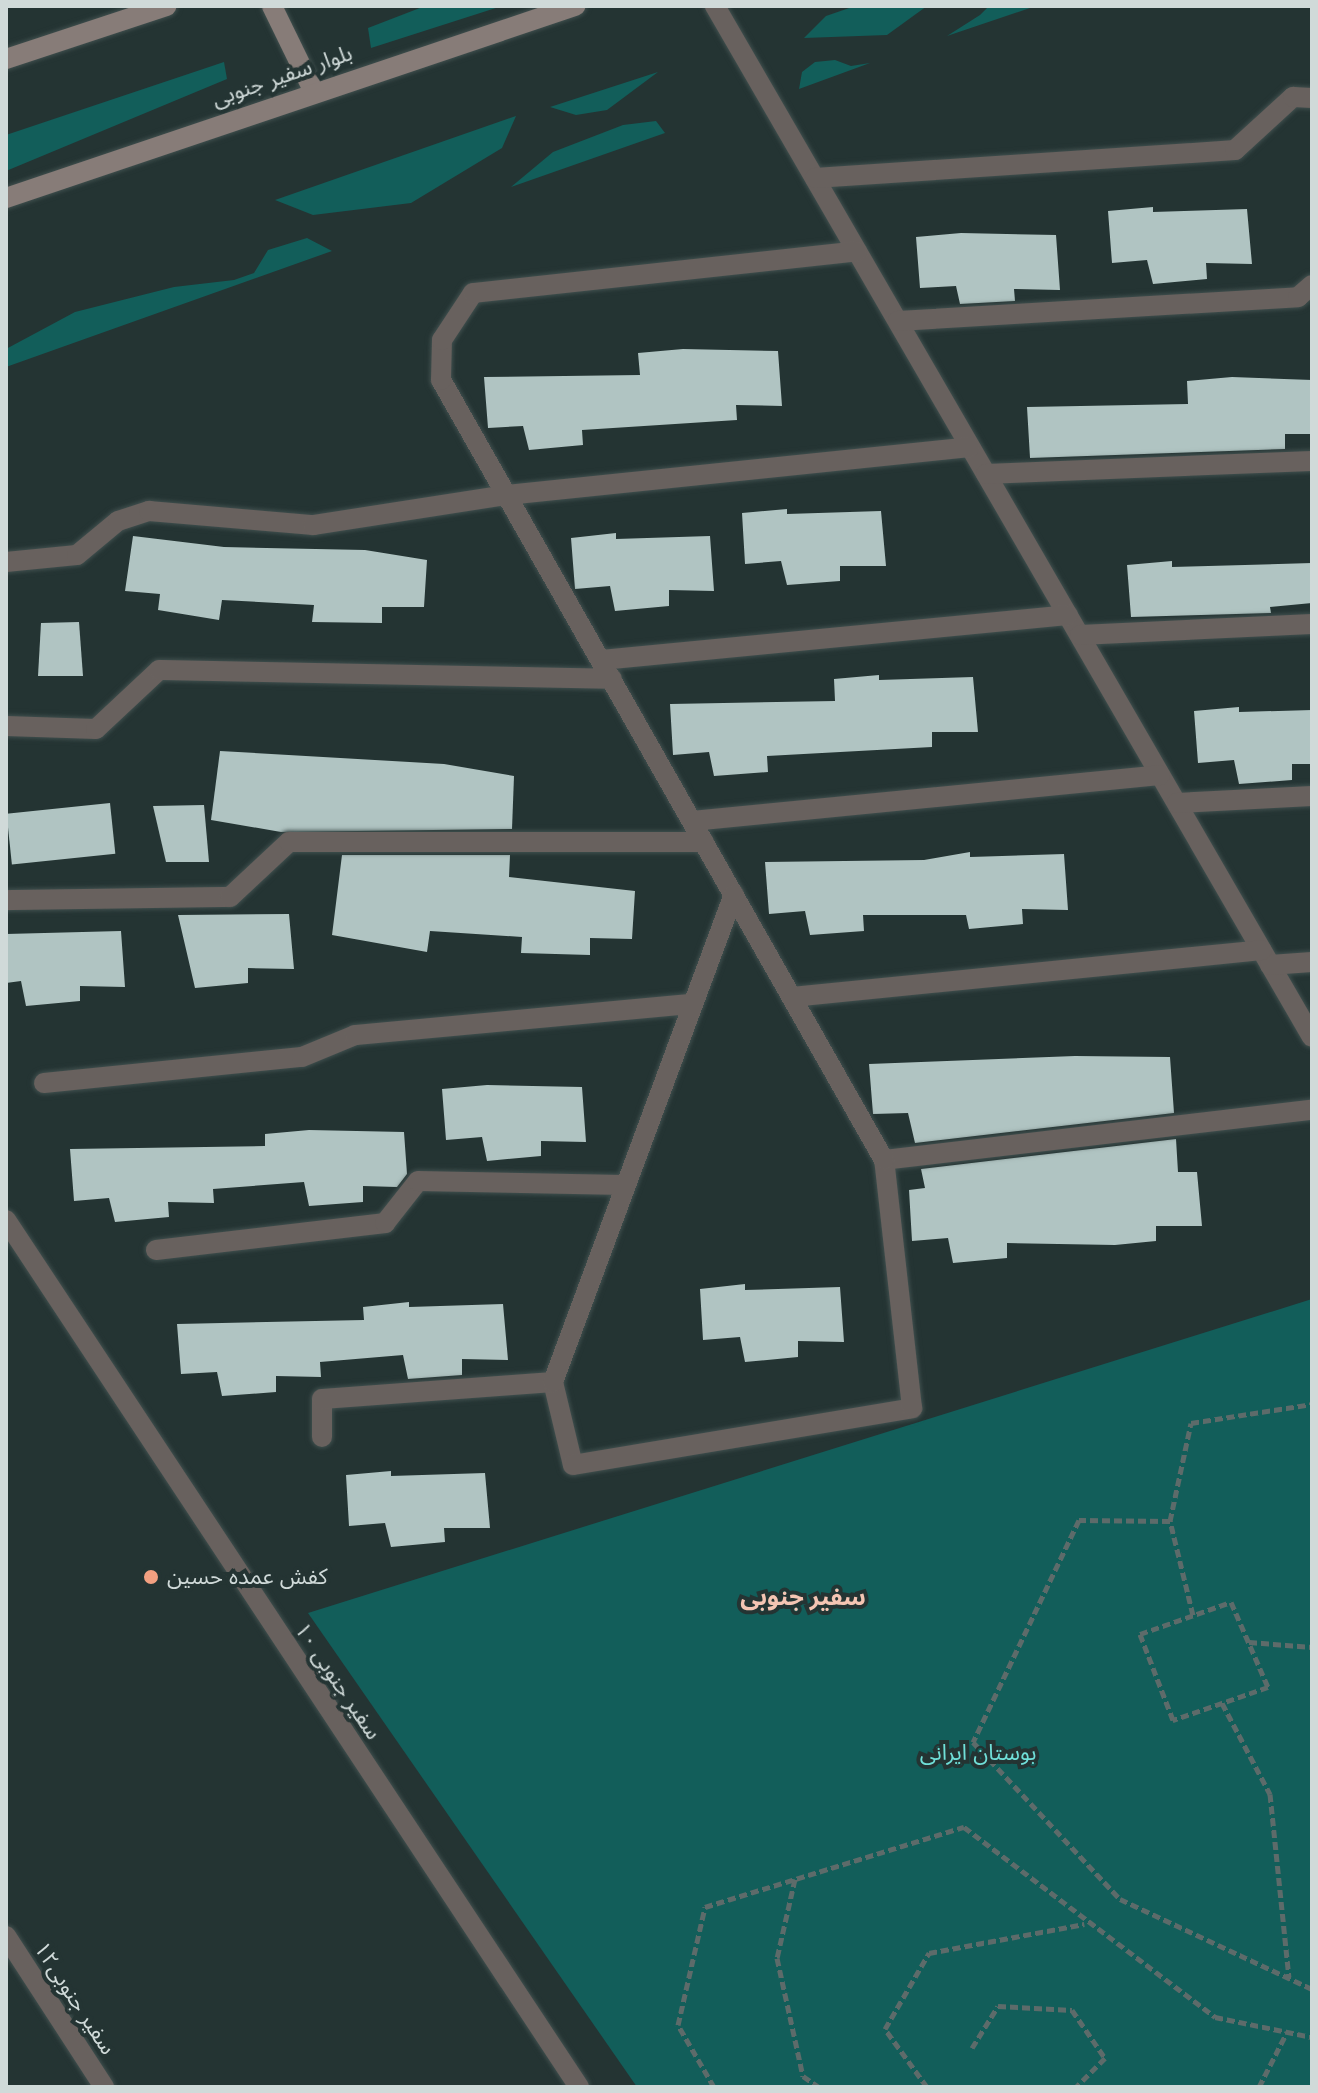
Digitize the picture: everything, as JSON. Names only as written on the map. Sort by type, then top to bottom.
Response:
[{"type":"main road","points":[[6,59],[166,6]]},
{"type":"main road","points":[[272,6],[313,90]]},
{"type":"main road","name":"بلوار سفیر جنوبی","points":[[6,198],[313,90],[575,6]]},
{"type":"street","points":[[715,6],[1312,1037]]},
{"type":"street","points":[[815,178],[1235,150],[1293,97],[1312,98]]},
{"type":"street","points":[[734,894],[553,1382],[573,1465],[912,1408],[884,1160],[734,894],[612,679],[441,380],[442,340],[473,293],[857,251]]},
{"type":"street","points":[[898,321],[1298,297],[1312,285]]},
{"type":"street","points":[[6,562],[77,555],[118,521],[149,511],[313,525],[507,495],[970,447]]},
{"type":"street","points":[[986,474],[1312,461]]},
{"type":"street","points":[[601,660],[1068,615]]},
{"type":"street","points":[[1080,635],[1312,624]]},
{"type":"street","points":[[6,726],[96,729],[159,670],[612,679]]},
{"type":"street","points":[[692,821],[1160,775]]},
{"type":"street","points":[[1177,803],[1312,796]]},
{"type":"street","points":[[6,900],[230,897],[289,842],[704,842]]},
{"type":"street","points":[[792,997],[1266,957],[1312,962]]},
{"type":"street","points":[[44,1083],[302,1057],[355,1035],[691,1004]]},
{"type":"street","points":[[884,1160],[1312,1110]]},
{"type":"street","points":[[156,1250],[385,1223],[418,1181],[624,1185]]},
{"type":"street","name":"سفیر جنوبی ۱۰","points":[[6,1220],[579,2087]]},
{"type":"street","points":[[322,1437],[322,1399],[553,1382]]},
{"type":"street","name":"سفیر جنوبی۱۲","points":[[6,1936],[104,2087]]},
{"type":"path","points":[[1193,1615],[1170,1521],[1191,1423],[1312,1404]]},
{"type":"path","points":[[1170,1521],[1079,1520],[973,1742],[1120,1899],[1312,1989]]},
{"type":"path","points":[[1231,1602],[1268,1687],[1173,1720],[1140,1634],[1193,1615],[1231,1602]]},
{"type":"path","points":[[1249,1642],[1312,1647]]},
{"type":"path","points":[[1222,1703],[1270,1794],[1289,1978]]},
{"type":"path","points":[[714,2087],[678,2025],[705,1907],[964,1827],[1085,1924],[1215,2017],[1312,2037]]},
{"type":"path","points":[[795,1879],[777,1958],[803,2076],[819,2087]]},
{"type":"path","points":[[927,2087],[885,2029],[929,1953],[1085,1924]]},
{"type":"path","points":[[972,2048],[998,2006],[1072,2010],[1105,2058],[1076,2087]]},
{"type":"path","points":[[1259,2087],[1287,2032]]},
{"type":"green space","points":[[425,6],[502,6],[371,48],[368,28]]},
{"type":"green space","points":[[855,6],[927,6],[887,35],[804,38],[826,16]]},
{"type":"green space","points":[[989,6],[1036,6],[947,36],[980,15]]},
{"type":"green space","points":[[835,60],[851,66],[870,63],[799,89],[802,72],[815,62]]},
{"type":"green space","points":[[224,62],[227,79],[6,171],[6,135]]},
{"type":"green space","points":[[658,72],[607,110],[576,115],[550,107]]},
{"type":"green space","points":[[516,116],[502,148],[411,203],[313,215],[275,200]]},
{"type":"green space","points":[[656,121],[665,133],[511,187],[553,152],[623,125]]},
{"type":"green space","points":[[307,238],[332,251],[6,367],[6,349],[75,312],[174,287],[234,280],[254,273],[268,250]]},
{"type":"green space","name":"بوستان ایرانی","points":[[1312,1299],[1312,2087],[637,2087],[308,1613]]},
{"type":"building","points":[[1153,207],[1153,212],[1247,209],[1252,264],[1206,263],[1207,279],[1153,284],[1147,260],[1112,263],[1108,211]]},
{"type":"building","points":[[961,233],[1056,235],[1060,290],[1014,289],[1015,301],[960,304],[956,286],[920,288],[916,237]]},
{"type":"building","points":[[683,349],[778,351],[782,406],[736,405],[737,420],[582,430],[583,445],[529,450],[523,426],[488,428],[484,377],[640,375],[638,353]]},
{"type":"building","points":[[1232,377],[1312,380],[1312,434],[1285,434],[1285,449],[1030,458],[1027,407],[1188,404],[1187,381]]},
{"type":"building","points":[[787,509],[787,514],[881,511],[886,566],[840,566],[840,581],[787,585],[781,561],[745,564],[742,513]]},
{"type":"building","points":[[616,533],[616,539],[710,536],[714,591],[669,590],[669,606],[615,611],[610,586],[575,589],[571,538]]},
{"type":"building","points":[[133,536],[224,547],[365,550],[427,560],[424,607],[382,607],[382,623],[312,622],[314,605],[222,600],[219,620],[158,610],[160,594],[125,591]]},
{"type":"building","points":[[1172,561],[1172,567],[1312,563],[1312,603],[1270,607],[1271,613],[1131,617],[1127,565]]},
{"type":"building","points":[[79,622],[83,676],[38,676],[41,623]]},
{"type":"building","points":[[879,675],[879,680],[973,677],[978,732],[932,732],[932,747],[767,756],[768,772],[714,776],[709,752],[673,755],[670,704],[835,701],[834,679]]},
{"type":"building","points":[[1239,707],[1239,712],[1312,710],[1312,764],[1292,764],[1292,780],[1239,784],[1234,760],[1198,763],[1194,711]]},
{"type":"building","points":[[220,751],[444,764],[514,776],[512,829],[281,832],[211,820]]},
{"type":"building","points":[[110,803],[115,854],[12,865],[7,814]]},
{"type":"building","points":[[204,805],[209,862],[166,862],[153,806]]},
{"type":"building","points":[[970,852],[970,857],[1064,854],[1068,910],[1022,909],[1023,924],[969,929],[966,915],[863,915],[864,931],[810,935],[805,911],[769,914],[765,862],[924,860]]},
{"type":"building","points":[[342,855],[510,855],[509,877],[635,891],[632,939],[590,938],[590,955],[521,953],[522,937],[430,931],[427,952],[332,935]]},
{"type":"building","points":[[289,914],[294,969],[248,968],[248,983],[195,988],[178,915]]},
{"type":"building","points":[[121,931],[125,987],[80,986],[80,1001],[26,1006],[21,981],[6,983],[6,934]]},
{"type":"building","points":[[1075,1056],[1170,1057],[1174,1113],[915,1143],[908,1113],[873,1114],[869,1064]]},
{"type":"building","points":[[487,1085],[582,1087],[586,1142],[541,1141],[541,1156],[487,1161],[482,1137],[446,1140],[442,1089]]},
{"type":"building","points":[[309,1130],[404,1132],[407,1174],[397,1187],[363,1186],[363,1202],[309,1206],[304,1182],[213,1189],[214,1203],[168,1202],[169,1217],[115,1222],[109,1198],[74,1201],[70,1149],[265,1146],[265,1134]]},
{"type":"building","points":[[1176,1139],[1178,1172],[1197,1172],[1202,1226],[1156,1226],[1156,1241],[1115,1245],[1007,1243],[1007,1258],[953,1263],[948,1238],[912,1241],[909,1190],[925,1188],[921,1169]]},
{"type":"building","points":[[745,1284],[745,1290],[840,1287],[844,1342],[798,1341],[798,1357],[745,1362],[740,1337],[703,1340],[700,1289]]},
{"type":"building","points":[[409,1302],[409,1307],[503,1304],[508,1360],[462,1359],[462,1375],[408,1379],[403,1355],[320,1362],[321,1377],[276,1376],[276,1392],[222,1396],[217,1372],[181,1374],[177,1324],[364,1320],[363,1307]]},
{"type":"building","points":[[391,1471],[391,1476],[485,1473],[490,1528],[444,1528],[445,1542],[391,1547],[385,1523],[349,1526],[346,1475]]},
{"type":"place","name":"کفش عمده حسین","points":[[151,1577]]},
{"type":"district","name":"سفیر جنوبی","points":[[803,1597]]}]
